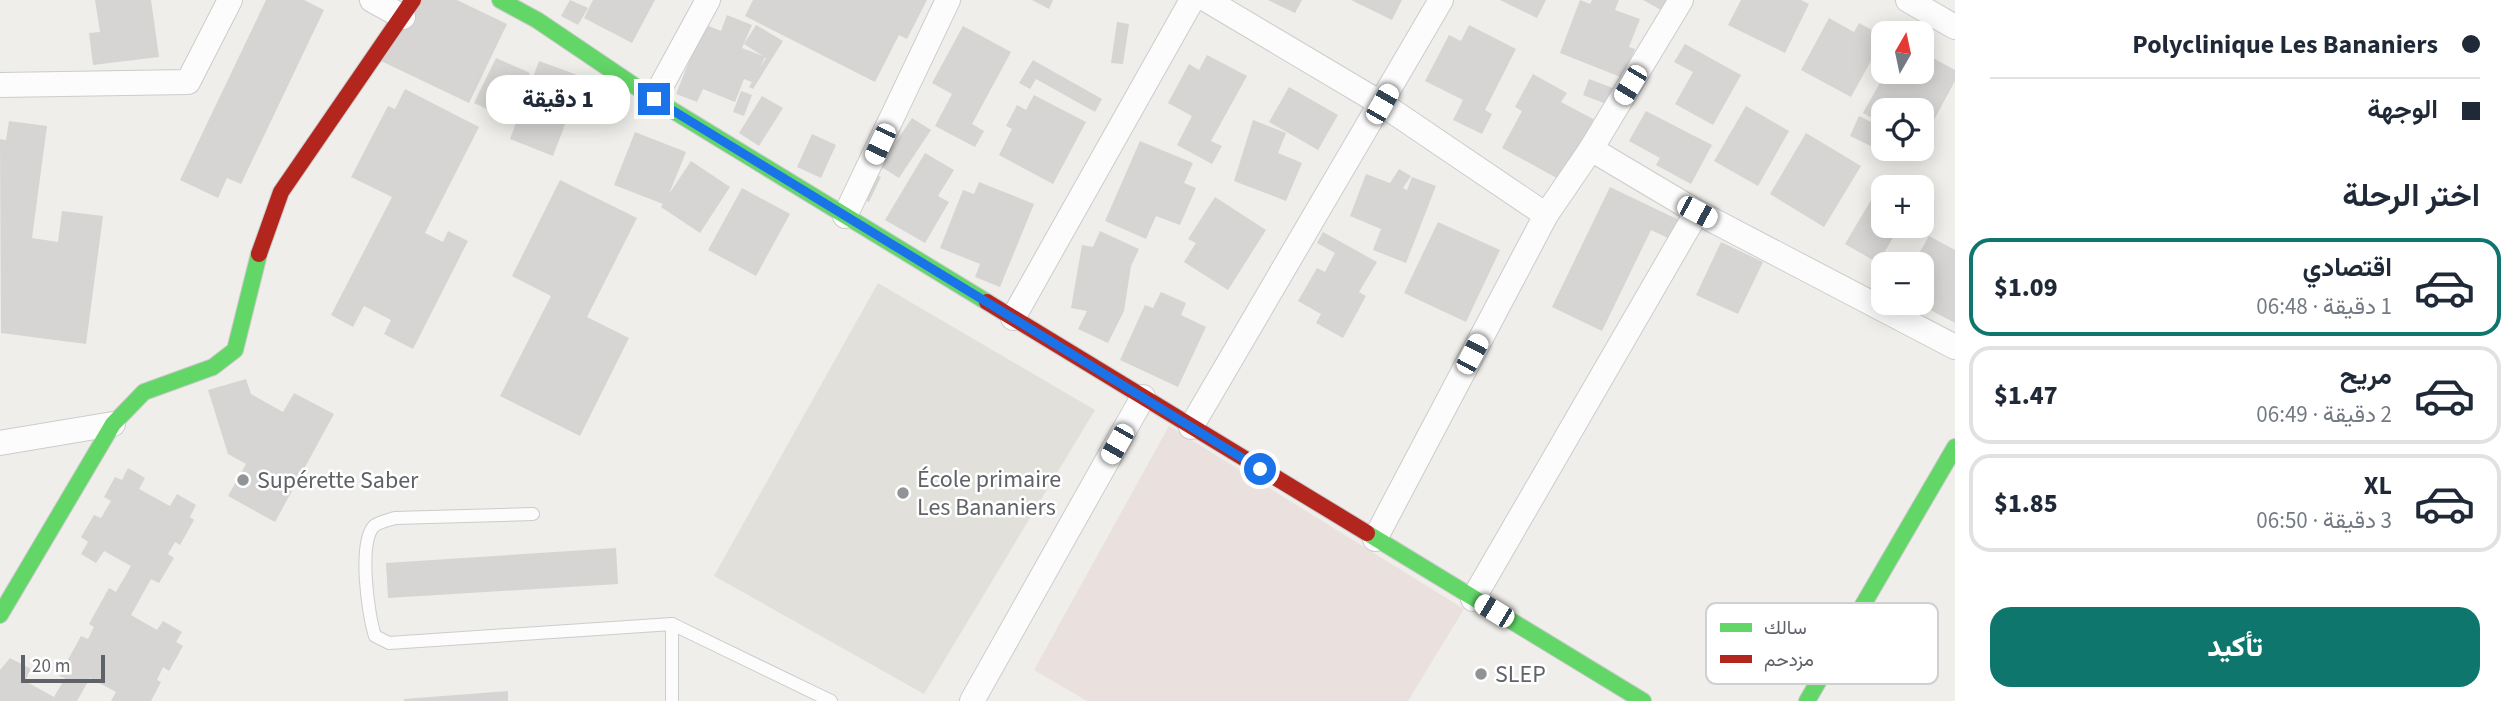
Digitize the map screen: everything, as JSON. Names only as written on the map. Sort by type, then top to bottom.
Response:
[{"type":"street","points":[[0,85],[188,82],[230,0]]},
{"type":"street","points":[[0,615],[113,424],[144,392],[213,367],[235,350],[251,278],[281,192],[408,9],[372,0]]},
{"type":"street","points":[[500,0],[543,10],[654,99],[1643,701]]},
{"type":"street","points":[[654,99],[709,0]]},
{"type":"street","points":[[845,216],[948,0]]},
{"type":"street","points":[[1013,318],[1192,0]]},
{"type":"street","points":[[1207,0],[1382,104],[1546,215]]},
{"type":"street","points":[[1191,427],[1441,0]]},
{"type":"street","points":[[1375,539],[1546,215],[1591,149],[1681,0]]},
{"type":"street","points":[[1908,0],[1955,27]]},
{"type":"street","points":[[1591,149],[1697,212],[1955,347]]},
{"type":"street","points":[[1473,599],[1697,212]]},
{"type":"street","points":[[972,701],[1143,397]]},
{"type":"street","points":[[0,443],[113,424]]},
{"type":"street","points":[[1864,603],[1955,447]]},
{"type":"street","points":[[1807,701],[1817,684]]},
{"type":"lane","points":[[533,514],[395,518],[376,524],[366,538],[369,617],[375,636],[389,643],[672,624],[831,701]]},
{"type":"lane","points":[[672,624],[672,701]]},
{"type":"shaded area","name":"École primaire Les Bananiers","points":[[878,283],[1095,410],[924,694],[714,576]]},
{"type":"shaded area","points":[[1169,426],[1464,609],[1408,701],[1087,701],[1034,670]]},
{"type":"building","points":[[95,0],[151,0],[159,57],[93,65],[89,33],[100,32]]},
{"type":"building","points":[[266,0],[304,0],[324,10],[241,184],[227,178],[218,198],[180,180]]},
{"type":"building","points":[[410,0],[457,0],[507,24],[469,103],[381,61]]},
{"type":"building","points":[[570,0],[588,8],[578,25],[561,16]]},
{"type":"building","points":[[593,0],[655,0],[632,43],[584,18]]},
{"type":"building","points":[[753,0],[927,0],[907,39],[899,35],[875,82],[745,16]]},
{"type":"building","points":[[1032,0],[1053,0],[1049,9]]},
{"type":"building","points":[[1268,0],[1302,0],[1295,13]]},
{"type":"building","points":[[1351,0],[1402,0],[1392,20]]},
{"type":"building","points":[[1500,0],[1546,0],[1537,18]]},
{"type":"building","points":[[1580,0],[1590,4],[1592,0],[1619,0],[1615,10],[1640,19],[1629,47],[1635,49],[1623,78],[1560,53]]},
{"type":"building","points":[[1643,0],[1666,0],[1661,10]]},
{"type":"building","points":[[1741,0],[1801,0],[1809,4],[1785,53],[1728,25]]},
{"type":"building","points":[[727,15],[752,25],[742,48],[764,56],[744,44],[756,25],[783,41],[753,89],[749,87],[752,82],[744,79],[735,102],[703,89],[697,102],[676,94],[704,24],[721,31]]},
{"type":"building","points":[[1829,18],[1854,32],[1859,23],[1871,30],[1871,61],[1851,97],[1801,70]]},
{"type":"building","points":[[1117,22],[1129,24],[1123,64],[1111,63]]},
{"type":"building","points":[[1469,25],[1516,49],[1485,110],[1492,114],[1482,134],[1453,120],[1463,100],[1425,81],[1449,35],[1461,41]]},
{"type":"building","points":[[963,26],[1011,52],[972,124],[984,131],[975,147],[935,126],[952,94],[932,83]]},
{"type":"building","points":[[1685,44],[1741,75],[1713,125],[1675,104],[1693,72],[1674,62]]},
{"type":"building","points":[[1207,55],[1247,76],[1211,141],[1222,146],[1212,164],[1177,145],[1192,116],[1168,103],[1189,64],[1199,70]]},
{"type":"building","points":[[496,58],[530,73],[508,119],[474,103]]},
{"type":"building","points":[[1934,59],[1955,70],[1955,81],[1934,120],[1934,98],[1871,98],[1879,84],[1934,84]]},
{"type":"building","points":[[1033,60],[1102,99],[1095,112],[1036,79],[1030,89],[1019,83]]},
{"type":"building","points":[[539,61],[583,77],[553,156],[510,139]]},
{"type":"building","points":[[1533,74],[1567,93],[1561,102],[1595,120],[1562,181],[1502,148],[1522,111],[1515,107]]},
{"type":"building","points":[[1589,79],[1613,88],[1606,104],[1583,95]]},
{"type":"building","points":[[1289,87],[1338,115],[1318,150],[1269,122]]},
{"type":"building","points":[[405,89],[479,127],[425,233],[443,242],[448,231],[468,241],[413,349],[384,334],[391,320],[364,306],[353,327],[331,315],[392,197],[351,177],[388,106],[395,109]]},
{"type":"building","points":[[741,91],[752,95],[744,116],[733,112]]},
{"type":"building","points":[[1034,95],[1086,122],[1053,184],[999,155],[1012,129],[1006,126],[1017,105],[1026,110]]},
{"type":"building","points":[[762,96],[783,108],[759,146],[739,133]]},
{"type":"building","points":[[1871,99],[1871,117],[1863,113]]},
{"type":"building","points":[[1746,106],[1789,131],[1758,186],[1714,161]]},
{"type":"building","points":[[1646,111],[1712,145],[1691,184],[1656,165],[1660,158],[1629,141]]},
{"type":"building","points":[[1859,116],[1871,122],[1871,146],[1850,136]]},
{"type":"building","points":[[912,118],[931,130],[899,178],[880,166]]},
{"type":"building","points":[[1253,120],[1286,133],[1278,153],[1302,163],[1286,201],[1234,181]]},
{"type":"building","points":[[9,121],[47,126],[32,238],[58,242],[62,211],[103,216],[86,344],[1,333],[0,139],[6,140]]},
{"type":"building","points":[[635,132],[686,152],[669,194],[691,161],[730,187],[700,233],[661,207],[663,204],[614,185]]},
{"type":"building","points":[[1806,133],[1861,166],[1824,227],[1770,194]]},
{"type":"building","points":[[812,134],[836,145],[821,178],[797,167]]},
{"type":"building","points":[[1140,141],[1193,163],[1184,183],[1196,188],[1180,225],[1156,216],[1146,239],[1105,221]]},
{"type":"building","points":[[925,153],[954,170],[938,196],[949,202],[925,243],[885,220]]},
{"type":"building","points":[[1399,169],[1411,176],[1403,188],[1407,190],[1412,177],[1436,186],[1406,263],[1373,250],[1381,229],[1350,216],[1366,174],[1390,183]]},
{"type":"building","points":[[866,170],[881,177],[869,202],[854,195]]},
{"type":"building","points":[[560,180],[637,218],[587,317],[629,338],[580,436],[500,396],[551,296],[512,276]]},
{"type":"building","points":[[979,182],[1034,204],[1000,287],[975,277],[980,264],[940,248],[963,190],[974,194]]},
{"type":"building","points":[[1610,187],[1681,221],[1672,240],[1651,230],[1602,331],[1552,307]]},
{"type":"building","points":[[742,188],[790,214],[756,276],[708,250]]},
{"type":"building","points":[[1215,197],[1266,230],[1228,290],[1184,262],[1196,243],[1188,239]]},
{"type":"building","points":[[1871,200],[1871,238],[1893,238],[1885,252],[1871,252],[1871,259],[1845,244]]},
{"type":"building","points":[[1438,222],[1500,250],[1466,322],[1404,293]]},
{"type":"building","points":[[1100,231],[1139,249],[1131,266],[1124,311],[1108,343],[1078,329],[1087,311],[1071,308],[1082,245],[1093,247]]},
{"type":"building","points":[[1323,232],[1377,262],[1359,292],[1366,296],[1343,338],[1316,323],[1321,314],[1298,301],[1317,268],[1325,272],[1335,253],[1317,243]]},
{"type":"building","points":[[1928,238],[1955,250],[1955,323],[1934,312],[1934,252],[1920,252]]},
{"type":"building","points":[[1721,242],[1763,262],[1738,314],[1696,295]]},
{"type":"building","points":[[1161,292],[1186,303],[1181,315],[1206,327],[1178,387],[1120,360],[1145,305],[1153,308]]},
{"type":"building","points":[[246,379],[251,394],[283,412],[294,393],[334,414],[275,522],[228,496],[246,464],[228,454],[208,390]]},
{"type":"building","points":[[128,468],[145,478],[139,489],[170,506],[177,494],[196,505],[190,517],[194,520],[180,545],[175,542],[168,554],[174,558],[159,583],[151,579],[131,615],[157,630],[163,621],[182,632],[176,642],[183,646],[169,671],[163,667],[157,680],[161,682],[151,701],[111,701],[116,692],[90,678],[77,701],[0,701],[0,670],[10,658],[31,669],[25,681],[54,697],[65,678],[59,676],[81,636],[88,639],[94,627],[89,624],[109,588],[116,592],[131,566],[104,551],[96,563],[81,554],[88,542],[81,537],[94,515],[101,518],[111,501],[104,497],[115,477],[122,480]]},
{"type":"building","points":[[616,548],[618,584],[388,598],[386,563]]},
{"type":"building","points":[[508,691],[508,701],[404,701],[404,699]]},
{"type":"traffic: fast","points":[[500,0],[537,20],[654,99],[987,302]]},
{"type":"traffic: fast","points":[[0,615],[113,424],[144,392],[213,367],[235,350],[259,254]]},
{"type":"traffic: fast","points":[[1864,603],[1955,447]]},
{"type":"traffic: fast","points":[[1367,533],[1643,701]]},
{"type":"traffic: fast","points":[[1807,701],[1817,684]]},
{"type":"traffic: jam","points":[[259,254],[281,192],[413,0]]},
{"type":"traffic: jam","points":[[987,302],[1367,533]]},
{"type":"place","name":"Supérette Saber","points":[[243,480]]},
{"type":"place","name":"École primaire Les Bananiers","points":[[903,493]]},
{"type":"place","name":"SLEP","points":[[1481,674]]},
{"type":"route","points":[[654,99],[1260,469]]}]
